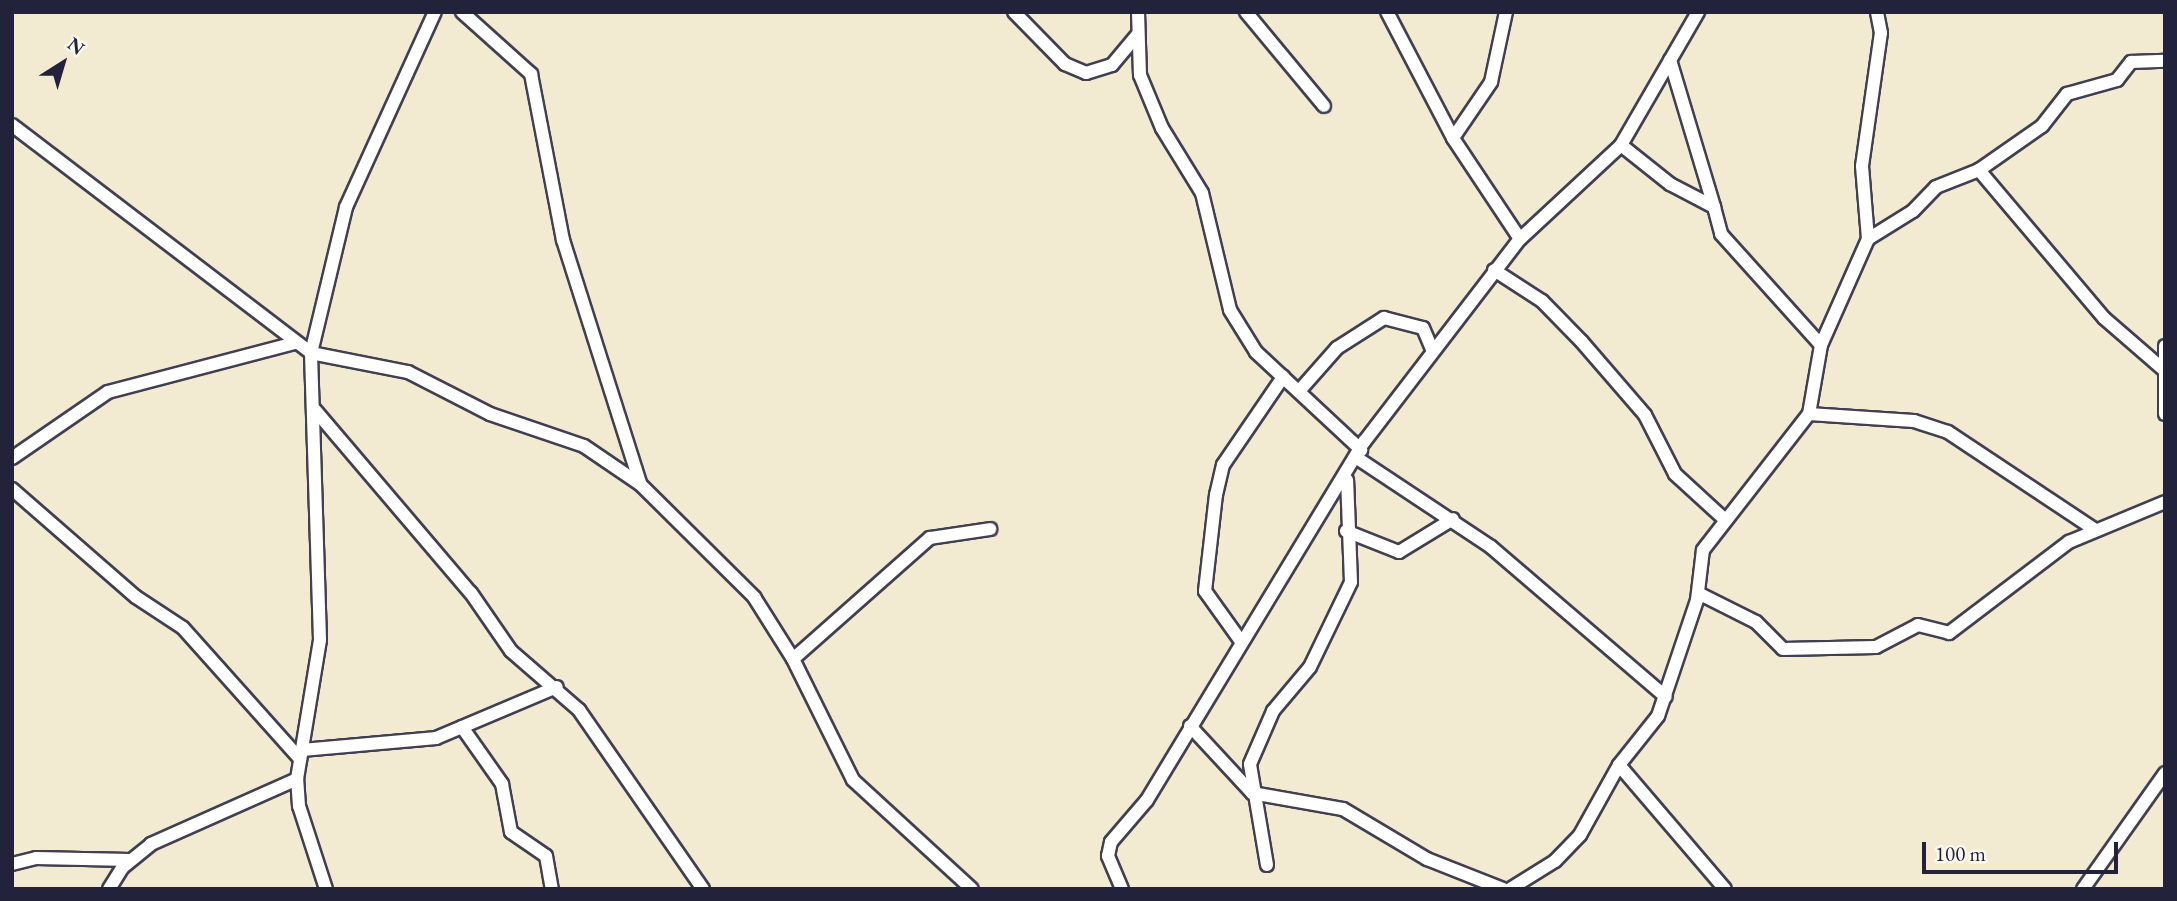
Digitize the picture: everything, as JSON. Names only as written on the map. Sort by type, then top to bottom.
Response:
[{"type":"street","points":[[326,889],[299,806],[297,779],[320,640],[312,511],[315,410],[311,353],[346,208],[435,12]]},
{"type":"street","points":[[462,12],[531,74],[563,240],[640,484]]},
{"type":"street","points":[[1014,12],[1065,64],[1086,73],[1112,65],[1137,35]]},
{"type":"street","points":[[1138,12],[1137,35],[1148,97],[1202,193],[1230,310],[1256,352],[1300,390],[1359,454],[1453,519],[1666,697]]},
{"type":"street","points":[[1247,12],[1324,106]]},
{"type":"street","points":[[1387,12],[1453,138],[1520,239]]},
{"type":"street","points":[[1453,138],[1491,82],[1506,12]]},
{"type":"street","points":[[1510,889],[1555,861],[1580,835],[1619,765],[1666,697],[1698,593],[1699,558],[1723,519],[1809,414],[1821,345],[1868,239],[1862,166],[1881,33],[1877,12]]},
{"type":"street","points":[[1122,889],[1108,856],[1111,842],[1147,800],[1240,640],[1347,480],[1359,454],[1432,349],[1520,239],[1622,145],[1696,13]]},
{"type":"street","points":[[1670,60],[1721,234],[1821,345]]},
{"type":"street","points":[[1868,239],[1913,211],[1936,187],[1979,170],[2042,126],[2067,94],[2117,80],[2131,62],[2165,61]]},
{"type":"street","points":[[12,125],[311,353],[408,372],[490,414],[584,446],[640,484],[749,591],[793,659],[853,780],[972,889]]},
{"type":"street","points":[[1622,145],[1670,184],[1714,207]]},
{"type":"street","points":[[1979,170],[2104,318],[2164,370]]},
{"type":"street","points":[[1494,270],[1542,301],[1582,342],[1646,415],[1675,474],[1723,519]]},
{"type":"street","points":[[1300,390],[1337,348],[1384,318],[1423,328],[1432,349]]},
{"type":"street","points":[[12,458],[108,392],[295,343]]},
{"type":"street","points":[[2165,346],[2165,414]]},
{"type":"street","points":[[1240,640],[1205,591],[1216,495],[1223,465],[1283,377]]},
{"type":"street","points":[[315,410],[471,593],[511,651],[557,687],[704,887]]},
{"type":"street","points":[[1809,414],[1914,421],[1948,432],[2095,529]]},
{"type":"street","points":[[1252,793],[1250,764],[1261,734],[1310,667],[1351,582],[1346,531],[1347,480]]},
{"type":"street","points":[[12,489],[136,597],[183,628],[301,755]]},
{"type":"street","points":[[1698,593],[1756,622],[1783,649],[1876,647],[1918,625],[1959,630],[1997,594],[2095,529],[2165,502]]},
{"type":"street","points":[[1346,531],[1399,552],[1453,519]]},
{"type":"street","points":[[793,659],[929,538],[990,530]]},
{"type":"street","points":[[301,755],[436,738],[557,687]]},
{"type":"street","points":[[1190,726],[1252,793],[1264,820],[1267,865]]},
{"type":"street","points":[[462,727],[502,784],[512,832],[546,856],[552,889]]},
{"type":"street","points":[[1619,765],[1725,889]]},
{"type":"street","points":[[2083,889],[2165,773]]},
{"type":"street","points":[[12,864],[36,858],[130,860],[297,779]]},
{"type":"street","points":[[1252,793],[1343,809],[1416,854],[1503,889]]},
{"type":"street","points":[[109,889],[130,860]]}]
